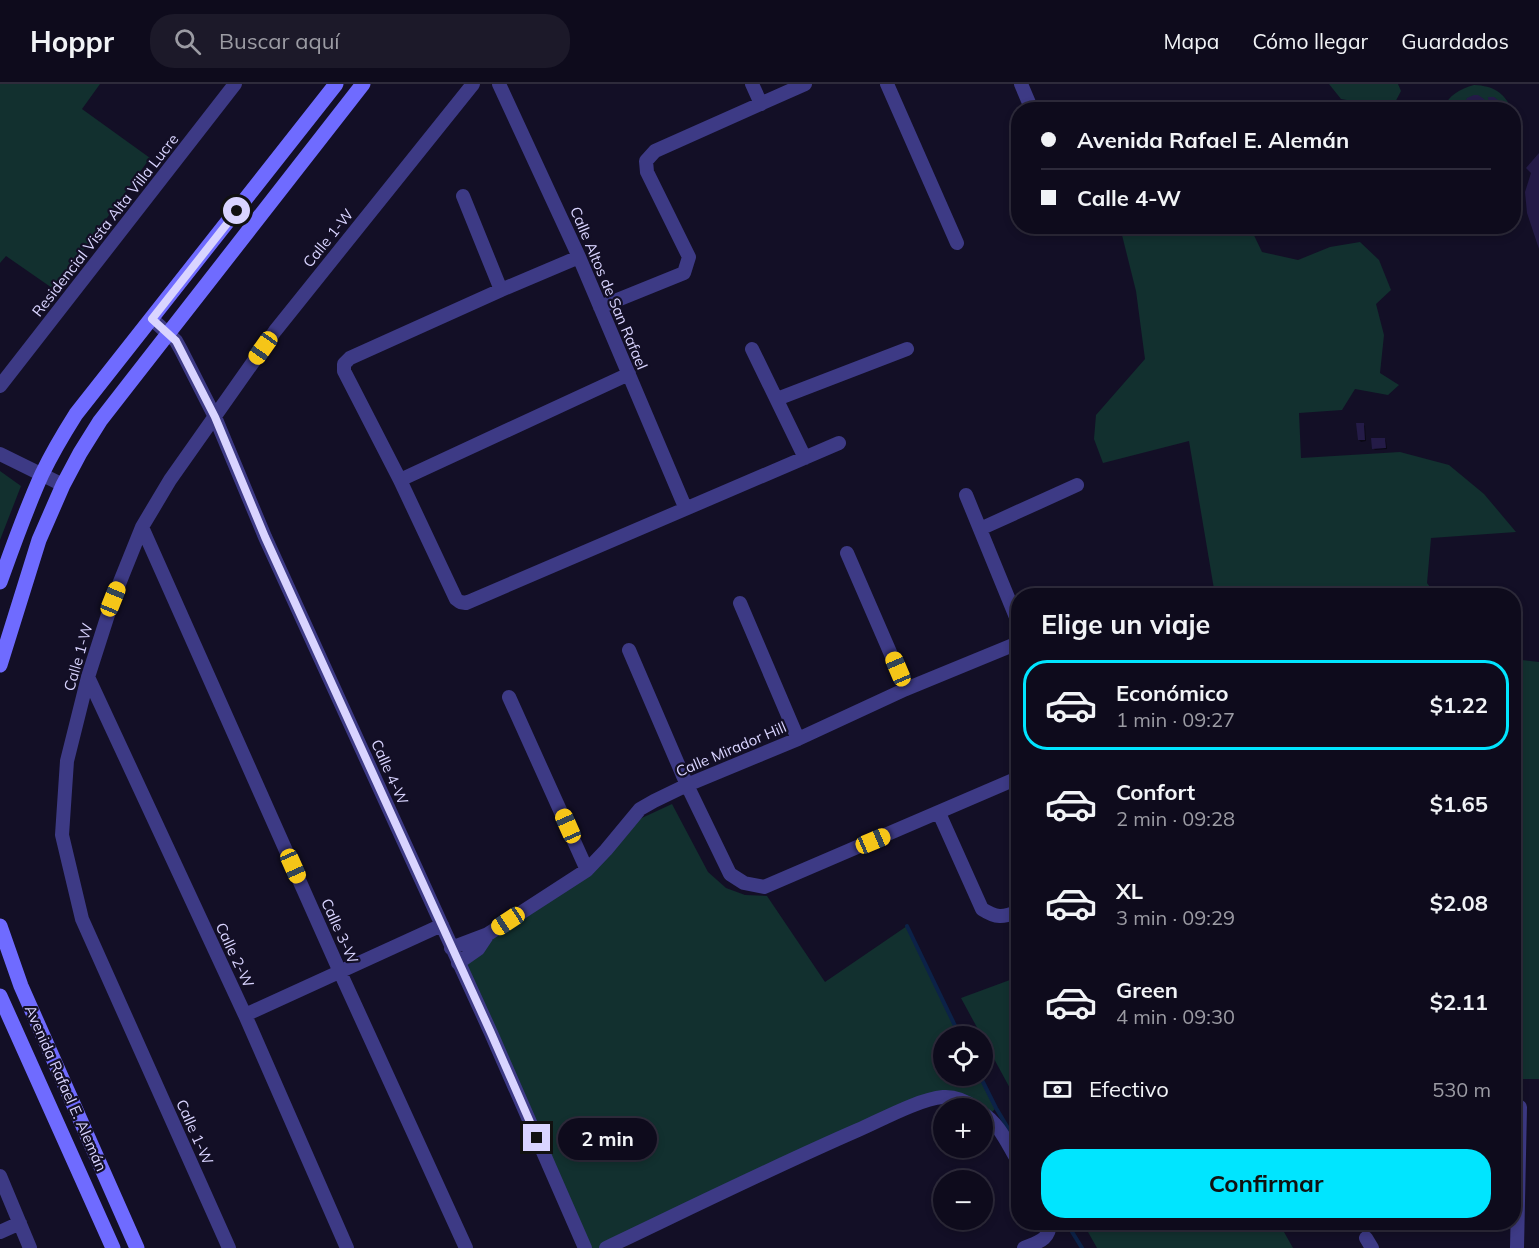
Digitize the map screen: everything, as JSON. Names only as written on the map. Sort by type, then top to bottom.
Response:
[{"type":"main road","points":[[0,582],[42,475],[58,442],[76,414],[336,84]]},
{"type":"main road","points":[[0,665],[39,540],[80,453],[100,421],[363,84]]},
{"type":"main road","name":"Avenida Rafael E. Alemán","points":[[0,926],[21,986],[137,1248]]},
{"type":"main road","name":"Avenida Rafael E. Alemán","points":[[0,996],[113,1248]]},
{"type":"street","name":"Residencial Vista Alta Villa Lucre","points":[[0,386],[235,84]]},
{"type":"street","name":"Calle 1-W","points":[[229,1248],[82,919],[62,835],[67,761],[88,677],[113,599],[142,527],[170,480],[288,315],[473,84]]},
{"type":"street","name":"Calle Altos de San Rafael","points":[[499,84],[579,257],[685,507]]},
{"type":"street","points":[[752,84],[761,104]]},
{"type":"street","points":[[600,306],[684,273],[688,265],[689,257],[647,172],[646,161],[655,151],[805,84]]},
{"type":"street","points":[[887,84],[957,243]]},
{"type":"street","points":[[1021,84],[1029,102]]},
{"type":"street","points":[[463,196],[501,290]]},
{"type":"street","points":[[579,257],[350,358],[344,364],[344,371],[400,480],[456,599],[460,602],[466,603],[685,507],[839,443]]},
{"type":"street","name":"Calle 4-W","points":[[152,319],[176,341],[215,417],[265,537],[491,1033],[585,1248]]},
{"type":"street","points":[[752,349],[805,458]]},
{"type":"street","points":[[777,399],[907,349]]},
{"type":"street","points":[[400,480],[629,374]]},
{"type":"street","points":[[0,454],[63,485]]},
{"type":"street","points":[[980,529],[1077,485]]},
{"type":"street","points":[[966,495],[1011,605]]},
{"type":"street","name":"Calle 3-W","points":[[142,527],[466,1248]]},
{"type":"street","points":[[847,553],[906,689]]},
{"type":"street","points":[[740,603],[798,739]]},
{"type":"street","name":"Calle Mirador Hill","points":[[451,948],[488,934],[587,870],[640,809],[687,785],[798,739],[906,689],[1011,646]]},
{"type":"street","points":[[629,650],[687,785],[730,874],[744,883],[764,887],[1011,781]]},
{"type":"street","name":"Calle 2-W","points":[[88,677],[244,1016],[347,1248]]},
{"type":"street","points":[[509,698],[587,870]]},
{"type":"street","points":[[939,813],[982,909],[993,916],[1011,914]]},
{"type":"street","points":[[244,1016],[442,925]]},
{"type":"street","name":"Calle Mirador Hill","points":[[458,963],[478,949],[488,934]]},
{"type":"street","points":[[939,1098],[956,1098]]},
{"type":"street","points":[[606,1248],[825,1144],[915,1105],[933,1100]]},
{"type":"street","points":[[993,1122],[1011,1150]]},
{"type":"street","points":[[0,1176],[30,1248]]},
{"type":"street","points":[[0,1232],[20,1223]]},
{"type":"street","points":[[1024,1248],[1041,1241],[1048,1230]]},
{"type":"street","points":[[1517,1230],[1517,1248]]},
{"type":"green space","points":[[0,84],[100,84],[82,109],[150,158],[55,290],[6,256],[0,263]]},
{"type":"green space","points":[[1329,84],[1398,84],[1401,91],[1395,102],[1358,102],[1341,99]]},
{"type":"green space","points":[[1474,85],[1487,87],[1497,91],[1508,102],[1447,102],[1455,93]]},
{"type":"green space","points":[[1122,234],[1253,234],[1262,252],[1298,260],[1330,247],[1360,242],[1379,260],[1391,290],[1376,304],[1384,335],[1380,373],[1399,385],[1388,395],[1355,389],[1342,410],[1299,413],[1301,458],[1400,452],[1449,465],[1484,494],[1516,532],[1431,538],[1427,583],[1431,588],[1214,588],[1189,441],[1103,463],[1094,439],[1096,415],[1145,359],[1136,291]]},
{"type":"green space","points":[[0,471],[21,486],[0,540]]},
{"type":"green space","points":[[1521,660],[1539,662],[1539,1079],[1521,1079]]},
{"type":"green space","points":[[672,804],[708,872],[726,888],[745,895],[767,896],[825,982],[907,926],[955,1026],[933,1026],[933,1086],[985,1086],[991,1098],[933,1098],[933,1101],[607,1248],[585,1248],[460,968],[504,929],[589,871],[631,823]]},
{"type":"green space","points":[[1011,980],[1011,1090],[993,1057],[993,1026],[976,1026],[961,998]]},
{"type":"green space","points":[[1087,1230],[1290,1230],[1284,1232],[1293,1248],[1097,1248]]},
{"type":"building","points":[[1478,95],[1486,102],[1465,102],[1467,98]]},
{"type":"building","points":[[1488,97],[1494,97],[1498,102],[1488,102]]},
{"type":"building","points":[[1539,153],[1539,249],[1527,213],[1525,192],[1531,173],[1526,168]]},
{"type":"building","points":[[1356,423],[1364,423],[1365,440],[1358,440]]},
{"type":"building","points":[[1371,438],[1385,438],[1386,448],[1372,449]]},
{"type":"waterway","points":[[907,926],[955,1026]]},
{"type":"waterway","points":[[985,1086],[1011,1133]]},
{"type":"waterway","points":[[1071,1230],[1082,1248]]},
{"type":"route","points":[[237,211],[152,319],[176,341],[215,417],[265,537],[537,1138]]}]
